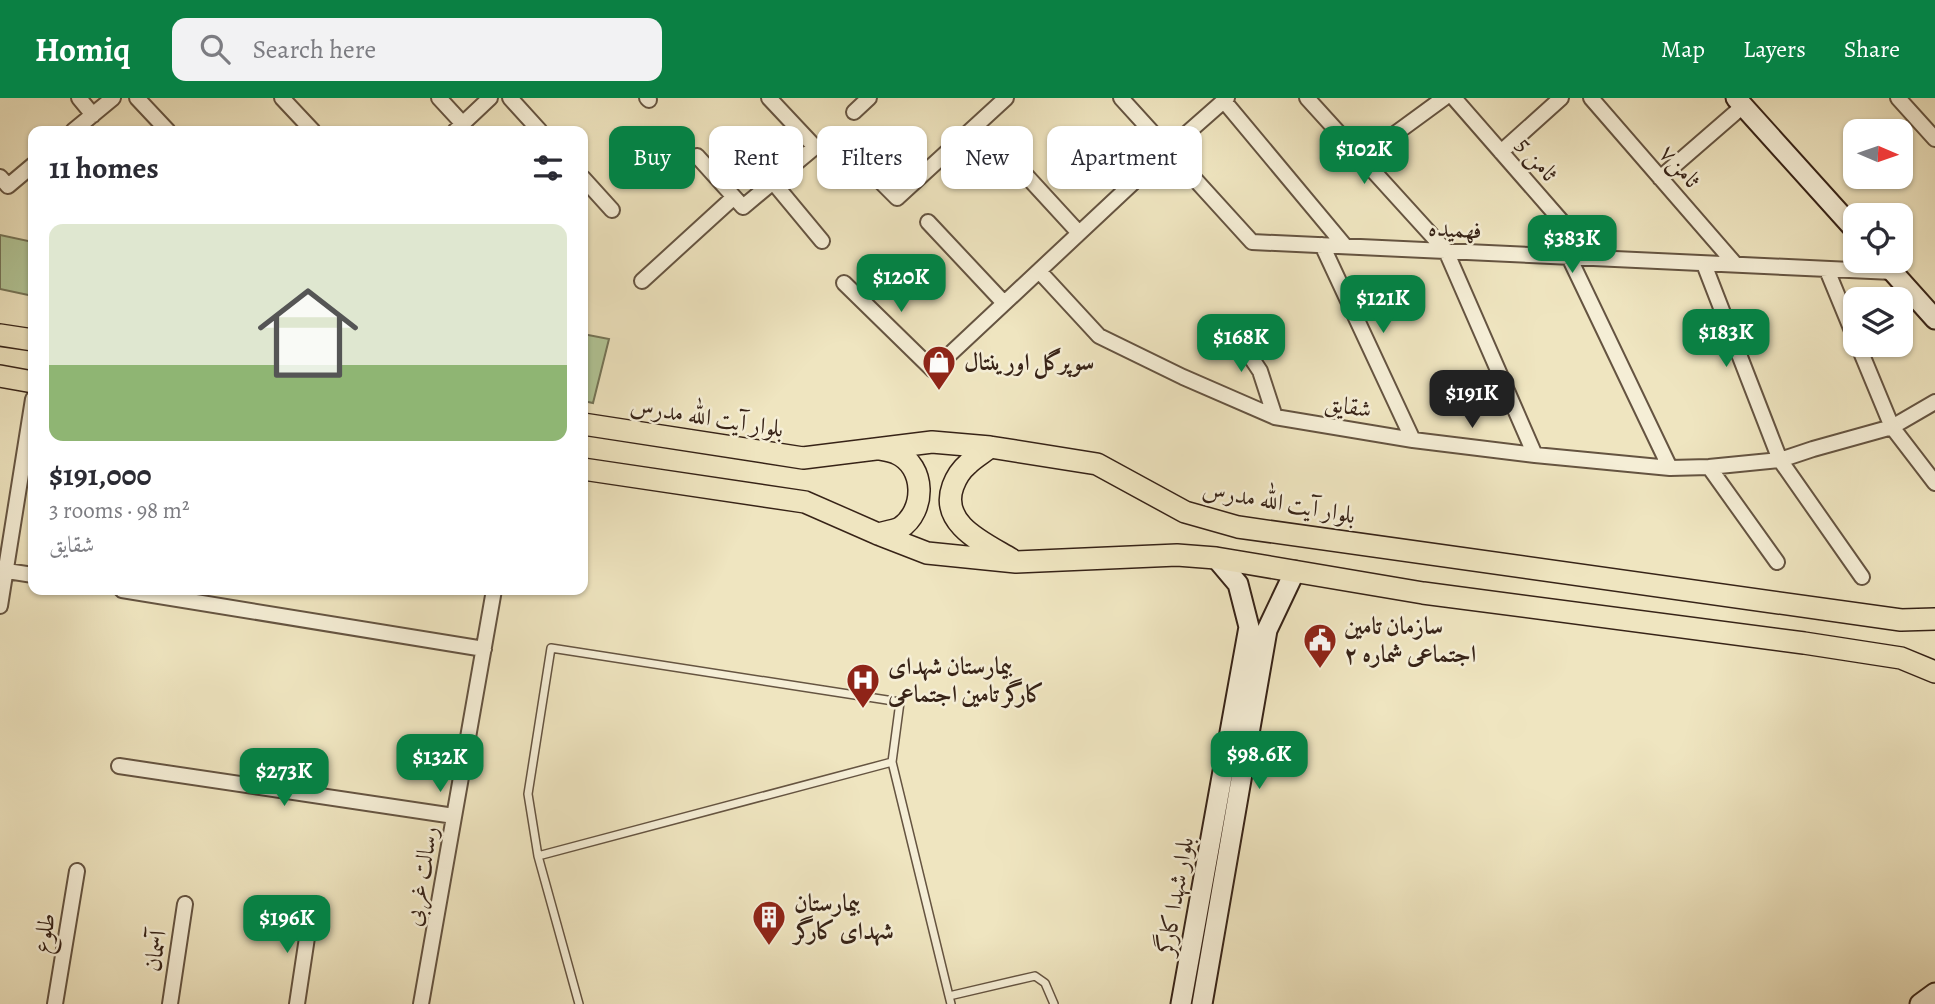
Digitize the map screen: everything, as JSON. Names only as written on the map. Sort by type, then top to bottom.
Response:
[{"type":"main road","points":[[2,335],[28,339]]},
{"type":"main road","points":[[0,376],[28,381]]},
{"type":"main road","name":"بلوار آیت الله مدرس","points":[[588,425],[803,458],[932,442],[990,447],[1097,464],[1185,512],[1238,527],[1901,620],[1935,620]]},
{"type":"main road","points":[[990,447],[967,464],[956,479],[949,498],[955,520],[974,536],[1016,562]]},
{"type":"main road","points":[[877,448],[898,453],[914,469],[920,491],[915,512],[899,528],[878,534]]},
{"type":"main road","points":[[588,470],[805,502],[927,553],[1016,562],[1177,555],[1216,558],[1423,593],[1818,645],[1900,659],[1935,672]]},
{"type":"street","points":[[79,98],[93,115]]},
{"type":"street","points":[[79,126],[113,98]]},
{"type":"street","points":[[137,98],[163,126]]},
{"type":"street","points":[[282,98],[308,126]]},
{"type":"street","points":[[439,98],[458,126]]},
{"type":"street","points":[[460,126],[489,98]]},
{"type":"street","points":[[510,98],[535,126]]},
{"type":"street","points":[[769,98],[815,147],[855,156],[897,198],[1006,98]]},
{"type":"street","points":[[854,112],[869,98]]},
{"type":"street","name":"فهمیده","points":[[1121,98],[1146,126]]},
{"type":"street","points":[[1307,98],[1446,251],[1535,455]]},
{"type":"street","points":[[1362,158],[1444,98]]},
{"type":"street","name":"ثامن 5","points":[[1454,98],[1564,224],[1569,257],[1670,468]]},
{"type":"street","points":[[1501,152],[1561,98]]},
{"type":"street","name":"ثامن۷","points":[[1591,98],[1736,265]]},
{"type":"street","points":[[1898,98],[1935,139]]},
{"type":"street","points":[[1195,126],[1226,99],[1345,246]]},
{"type":"street","points":[[1660,178],[1740,102],[1843,217]]},
{"type":"street","points":[[803,157],[815,147]]},
{"type":"street","points":[[697,156],[743,207],[765,189]]},
{"type":"street","points":[[4,181],[28,168]]},
{"type":"street","points":[[1033,183],[1079,233]]},
{"type":"street","points":[[588,184],[612,210]]},
{"type":"street","name":"فهمیده","points":[[1202,187],[1252,242],[1843,269]]},
{"type":"street","points":[[779,189],[822,241]]},
{"type":"street","points":[[844,283],[933,370],[1126,189]]},
{"type":"street","points":[[642,281],[734,197]]},
{"type":"street","points":[[928,222],[1004,303]]},
{"type":"street","points":[[1322,245],[1413,440]]},
{"type":"street","points":[[1704,264],[1780,460],[1862,577]]},
{"type":"street","points":[[1827,270],[1843,309]]},
{"type":"street","name":"شقایق","points":[[1039,271],[1099,336],[1184,377],[1275,417],[1413,440],[1670,468],[1709,467],[1780,460],[1892,427],[1935,402]]},
{"type":"street","points":[[1894,273],[1934,317]]},
{"type":"street","points":[[1218,323],[1242,344],[1260,371],[1275,417]]},
{"type":"street","points":[[1863,357],[1892,427],[1935,483]]},
{"type":"street","points":[[0,606],[3,570],[28,428]]},
{"type":"street","points":[[1709,467],[1777,562]]},
{"type":"street","name":"بلوار شهدا کارگر","points":[[1181,1004],[1249,627],[1238,584],[1216,558]]},
{"type":"street","points":[[3,570],[28,574]]},
{"type":"street","name":"بلوار شهدا کارگر","points":[[1202,1004],[1267,630],[1294,571]]},
{"type":"street","points":[[153,595],[484,649]]},
{"type":"street","name":"رسالت غربی","points":[[421,1004],[493,595]]},
{"type":"street","points":[[119,766],[454,816]]},
{"type":"street","name":"طلوع","points":[[55,1004],[78,871]]},
{"type":"street","name":"آسمان","points":[[170,1004],[185,904]]},
{"type":"street","points":[[297,1004],[312,911]]},
{"type":"street","points":[[1920,1004],[1935,993]]},
{"type":"lane","points":[[579,1004],[538,856],[528,794],[551,648],[900,702],[892,762],[950,1000],[1035,976],[1045,983],[1054,1004]]},
{"type":"lane","points":[[538,856],[892,762]]},
{"type":"green space","points":[[0,235],[28,241],[28,295],[0,289]]},
{"type":"green space","points":[[588,335],[609,339],[593,403],[588,402]]},
{"type":"place","name":"سوپرگل اورینتال","points":[[939,392]]},
{"type":"place","name":"سازمان تامین اجتماعی شماره ۲","points":[[1320,670]]},
{"type":"place","name":"بیمارستان شهدای کارگر تامین اجتماعی","points":[[863,710]]},
{"type":"place","name":"بیمارستان شهدای کارگر","points":[[769,947]]}]
